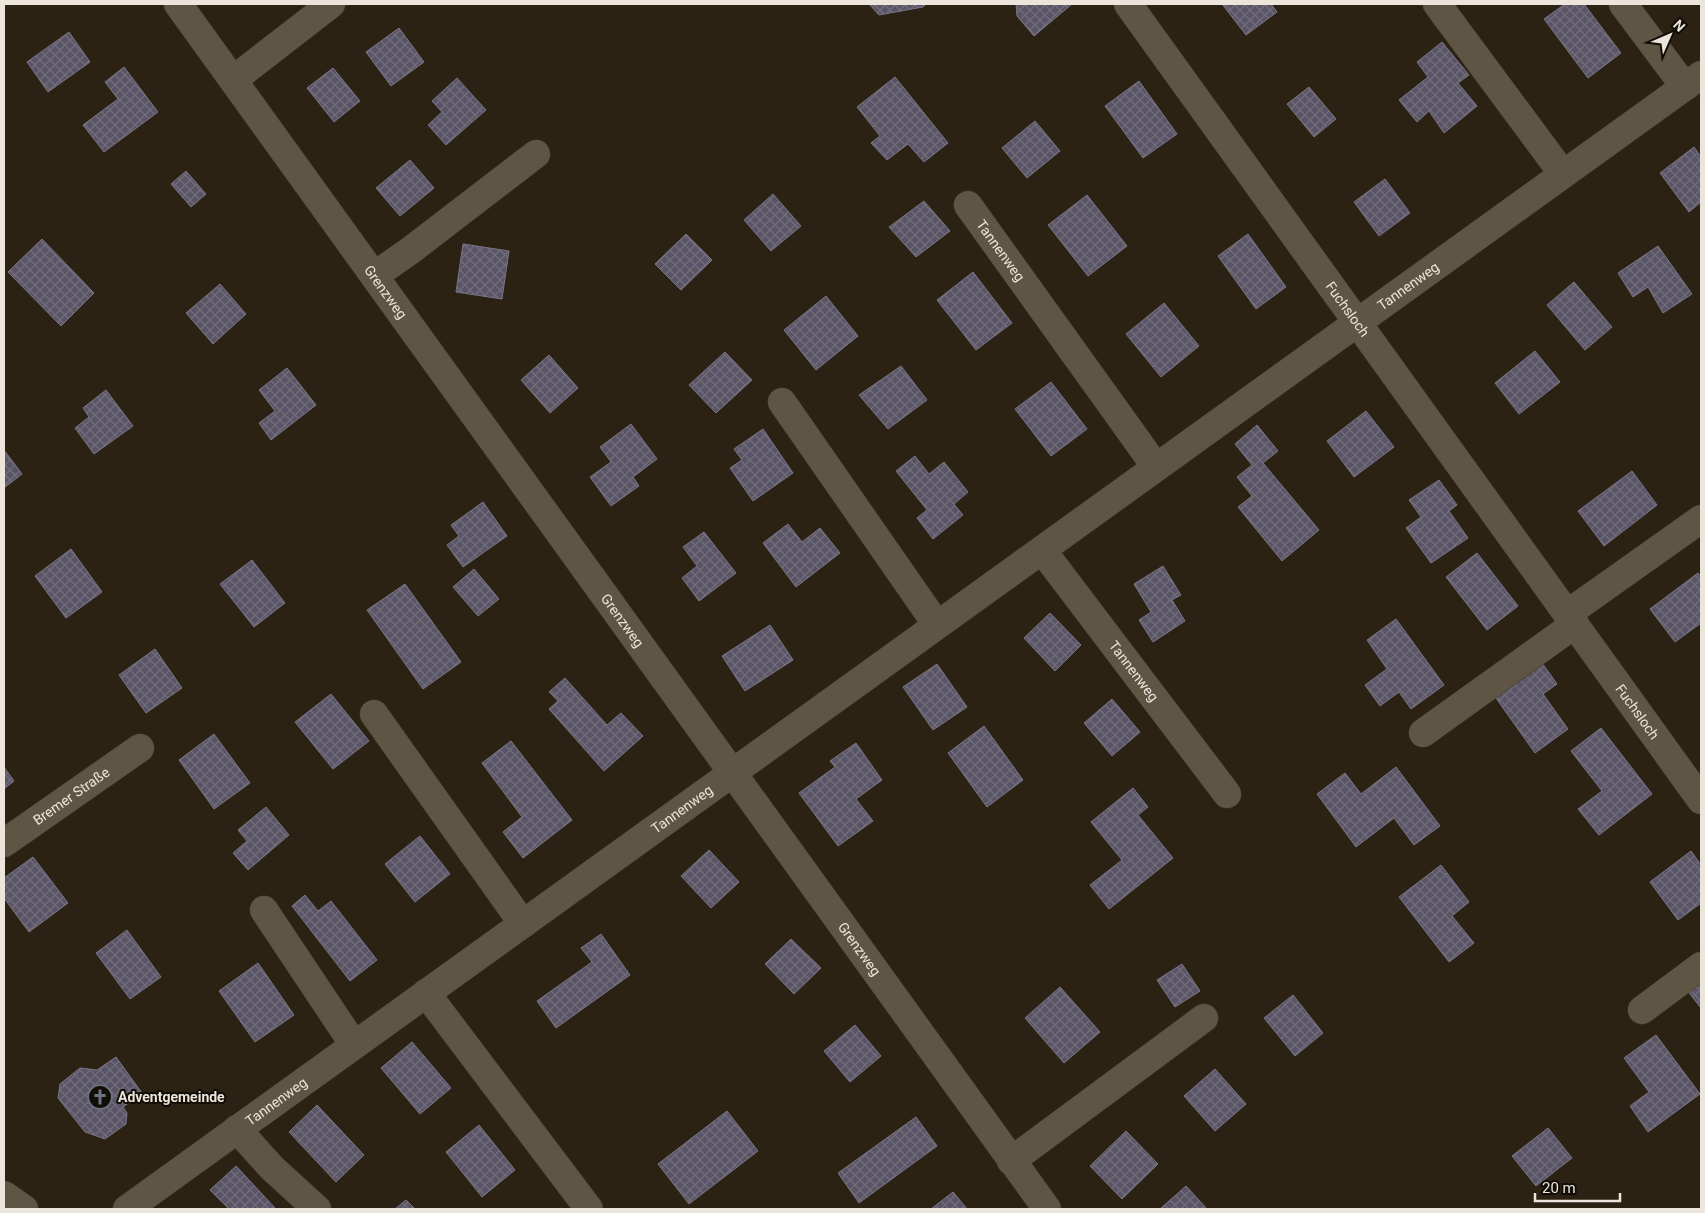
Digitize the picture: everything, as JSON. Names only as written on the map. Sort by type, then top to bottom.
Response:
[{"type":"street","name":"Grenzweg","points":[[178,4],[1047,1209]]},
{"type":"street","points":[[233,80],[331,4]]},
{"type":"street","name":"Fuchsloch","points":[[1128,4],[1701,800]]},
{"type":"street","points":[[1437,4],[1563,174]]},
{"type":"street","points":[[1623,4],[1693,81]]},
{"type":"street","name":"Tannenweg","points":[[126,1209],[1693,81]]},
{"type":"street","points":[[374,276],[536,154]]},
{"type":"street","name":"Tannenweg","points":[[968,205],[1156,467]]},
{"type":"street","points":[[782,402],[937,625]]},
{"type":"street","points":[[1424,733],[1701,519]]},
{"type":"street","name":"Tannenweg","points":[[1042,550],[1226,794]]},
{"type":"street","points":[[374,714],[523,924]]},
{"type":"street","name":"Bremer Straße","points":[[4,843],[140,748]]},
{"type":"street","points":[[264,910],[354,1045]]},
{"type":"street","points":[[1642,1010],[1701,966]]},
{"type":"street","points":[[426,993],[589,1209]]},
{"type":"street","points":[[1011,1161],[1204,1018]]},
{"type":"street","points":[[238,1129],[272,1168],[317,1209]]},
{"type":"street","points":[[4,1195],[24,1209]]},
{"type":"building","points":[[869,4],[926,4],[923,7],[879,15]]},
{"type":"building","points":[[1016,4],[1072,4],[1034,36],[1017,16]]},
{"type":"building","points":[[1222,4],[1271,4],[1277,12],[1246,35]]},
{"type":"building","points":[[1565,4],[1584,4],[1621,53],[1588,78],[1544,19]]},
{"type":"building","points":[[399,28],[424,62],[391,86],[366,52]]},
{"type":"building","points":[[69,32],[90,62],[48,92],[27,62]]},
{"type":"building","points":[[1442,42],[1469,75],[1458,83],[1477,106],[1444,133],[1429,111],[1417,122],[1399,100],[1428,77],[1417,62]]},
{"type":"building","points":[[124,67],[158,112],[104,152],[83,125],[118,99],[105,82]]},
{"type":"building","points":[[333,68],[360,101],[334,122],[307,88]]},
{"type":"building","points":[[895,77],[948,143],[924,162],[908,144],[887,160],[871,143],[880,136],[857,107]]},
{"type":"building","points":[[457,78],[486,110],[446,145],[428,125],[442,112],[432,101]]},
{"type":"building","points":[[1139,81],[1177,134],[1143,158],[1105,106]]},
{"type":"building","points":[[1309,87],[1336,119],[1314,137],[1287,104]]},
{"type":"building","points":[[1035,121],[1060,151],[1027,178],[1002,148]]},
{"type":"building","points":[[1694,147],[1701,157],[1701,202],[1689,212],[1660,173]]},
{"type":"building","points":[[410,160],[434,188],[400,216],[376,188]]},
{"type":"building","points":[[186,171],[206,194],[191,207],[171,184]]},
{"type":"building","points":[[1385,179],[1410,213],[1379,236],[1354,202]]},
{"type":"building","points":[[773,194],[801,226],[771,251],[744,220]]},
{"type":"building","points":[[1087,195],[1127,246],[1088,276],[1048,225]]},
{"type":"building","points":[[924,201],[950,231],[916,257],[889,227]]},
{"type":"building","points":[[686,234],[712,260],[681,290],[655,264]]},
{"type":"building","points":[[1248,234],[1286,287],[1256,309],[1218,256]]},
{"type":"building","points":[[42,239],[94,293],[61,326],[8,272]]},
{"type":"building","points":[[463,244],[509,251],[502,299],[456,292]]},
{"type":"building","points":[[1658,246],[1692,294],[1663,313],[1648,287],[1633,297],[1618,273]]},
{"type":"building","points":[[973,272],[1012,323],[976,350],[937,300]]},
{"type":"building","points":[[1574,282],[1612,327],[1585,350],[1547,305]]},
{"type":"building","points":[[220,284],[246,314],[213,344],[186,313]]},
{"type":"building","points":[[826,296],[858,336],[816,370],[784,330]]},
{"type":"building","points":[[1164,303],[1199,346],[1161,377],[1126,334]]},
{"type":"building","points":[[1535,351],[1560,382],[1519,414],[1495,383]]},
{"type":"building","points":[[725,352],[752,380],[716,413],[689,385]]},
{"type":"building","points":[[549,355],[578,388],[550,413],[521,380]]},
{"type":"building","points":[[901,366],[927,400],[888,429],[859,395]]},
{"type":"building","points":[[287,368],[316,405],[271,440],[259,423],[275,411],[259,390]]},
{"type":"building","points":[[1051,382],[1087,429],[1051,456],[1015,409]]},
{"type":"building","points":[[106,390],[133,426],[94,454],[75,428],[89,417],[83,408]]},
{"type":"building","points":[[1366,411],[1394,447],[1354,477],[1327,441]]},
{"type":"building","points":[[631,424],[657,459],[633,477],[639,486],[611,506],[590,477],[611,462],[600,447]]},
{"type":"building","points":[[1257,425],[1278,451],[1263,463],[1319,530],[1282,561],[1238,507],[1252,496],[1237,477],[1252,465],[1235,444]]},
{"type":"building","points":[[763,429],[793,473],[753,501],[730,468],[742,460],[734,449]]},
{"type":"building","points":[[4,450],[22,474],[4,488]]},
{"type":"building","points":[[915,456],[929,474],[944,462],[968,492],[954,504],[963,515],[933,539],[917,518],[927,510],[896,471]]},
{"type":"building","points":[[1632,471],[1657,505],[1604,546],[1578,511]]},
{"type":"building","points":[[1439,480],[1457,505],[1449,511],[1468,538],[1431,563],[1406,528],[1421,517],[1409,500]]},
{"type":"building","points":[[483,502],[507,536],[463,567],[447,545],[459,536],[451,525]]},
{"type":"building","points":[[788,524],[802,542],[820,528],[840,553],[796,587],[763,543]]},
{"type":"building","points":[[704,532],[736,573],[699,601],[682,578],[697,566],[683,547]]},
{"type":"building","points":[[71,549],[102,592],[66,618],[35,576]]},
{"type":"building","points":[[1477,553],[1518,606],[1487,630],[1446,577]]},
{"type":"building","points":[[252,560],[285,603],[254,627],[220,584]]},
{"type":"building","points":[[1163,566],[1181,595],[1172,600],[1185,621],[1153,642],[1139,620],[1151,612],[1134,584]]},
{"type":"building","points":[[474,569],[499,599],[478,616],[453,587]]},
{"type":"building","points":[[1698,573],[1701,577],[1701,623],[1675,642],[1650,609]]},
{"type":"building","points":[[405,584],[461,662],[423,689],[367,610]]},
{"type":"building","points":[[1050,613],[1081,645],[1055,671],[1024,638]]},
{"type":"building","points":[[1396,619],[1444,685],[1411,709],[1399,692],[1380,706],[1365,685],[1387,669],[1367,640]]},
{"type":"building","points":[[770,625],[793,660],[745,691],[722,656]]},
{"type":"building","points":[[155,649],[182,688],[146,713],[119,675]]},
{"type":"building","points":[[1540,660],[1557,684],[1543,694],[1568,729],[1535,753],[1493,694]]},
{"type":"building","points":[[937,664],[967,707],[933,730],[903,687]]},
{"type":"building","points":[[565,678],[607,725],[621,713],[643,736],[604,771],[549,709],[558,701],[549,692]]},
{"type":"building","points":[[331,694],[369,741],[333,769],[295,722]]},
{"type":"building","points":[[1112,699],[1140,732],[1112,756],[1084,723]]},
{"type":"building","points":[[984,726],[1023,780],[987,807],[948,753]]},
{"type":"building","points":[[1601,728],[1652,794],[1599,835],[1578,809],[1602,791],[1571,751]]},
{"type":"building","points":[[214,734],[250,783],[214,809],[179,760]]},
{"type":"building","points":[[511,741],[572,820],[523,858],[503,832],[522,817],[482,763]]},
{"type":"building","points":[[856,743],[882,780],[856,799],[873,821],[838,846],[799,793],[835,767],[830,761]]},
{"type":"building","points":[[4,767],[14,781],[4,789]]},
{"type":"building","points":[[1396,767],[1440,826],[1414,845],[1394,818],[1356,847],[1317,794],[1345,773],[1361,794]]},
{"type":"building","points":[[1133,788],[1148,807],[1138,815],[1173,858],[1109,909],[1090,885],[1122,860],[1091,822]]},
{"type":"building","points":[[266,807],[289,835],[248,870],[233,853],[247,841],[238,830]]},
{"type":"building","points":[[420,836],[450,874],[415,902],[385,864]]},
{"type":"building","points":[[709,850],[739,882],[711,908],[681,876]]},
{"type":"building","points":[[1691,851],[1701,865],[1701,903],[1678,920],[1650,882]]},
{"type":"building","points":[[33,857],[68,903],[29,932],[4,898],[4,878]]},
{"type":"building","points":[[1441,865],[1469,902],[1452,916],[1474,943],[1449,962],[1399,897]]},
{"type":"building","points":[[305,895],[318,911],[331,901],[377,960],[350,981],[292,906]]},
{"type":"building","points":[[127,930],[161,977],[130,999],[96,953]]},
{"type":"building","points":[[601,934],[630,975],[556,1028],[537,1001],[592,962],[581,948]]},
{"type":"building","points":[[791,939],[821,968],[794,994],[765,964]]},
{"type":"building","points":[[258,963],[294,1015],[255,1042],[219,991]]},
{"type":"building","points":[[1182,964],[1200,991],[1175,1007],[1157,980]]},
{"type":"building","points":[[1701,977],[1701,1008],[1686,989]]},
{"type":"building","points":[[1060,987],[1100,1032],[1064,1063],[1025,1018]]},
{"type":"building","points":[[1293,995],[1323,1033],[1295,1056],[1264,1018]]},
{"type":"building","points":[[855,1025],[881,1056],[850,1082],[824,1051]]},
{"type":"building","points":[[1656,1035],[1700,1094],[1648,1132],[1630,1106],[1649,1092],[1624,1058]]},
{"type":"building","points":[[412,1042],[451,1088],[420,1114],[381,1068]]},
{"type":"building","points":[[116,1057],[142,1093],[123,1107],[127,1113],[126,1124],[105,1139],[85,1132],[58,1098],[60,1084],[80,1068],[97,1070]]},
{"type":"building","points":[[1215,1069],[1246,1104],[1215,1131],[1184,1096]]},
{"type":"building","points":[[317,1105],[364,1155],[336,1182],[289,1132]]},
{"type":"building","points":[[727,1111],[758,1151],[689,1204],[658,1164]]},
{"type":"building","points":[[916,1117],[937,1146],[859,1203],[838,1173]]},
{"type":"building","points":[[479,1125],[515,1170],[482,1197],[446,1152]]},
{"type":"building","points":[[1548,1128],[1572,1158],[1536,1186],[1512,1156]]},
{"type":"building","points":[[1126,1131],[1158,1164],[1122,1199],[1090,1166]]},
{"type":"building","points":[[236,1166],[276,1209],[229,1209],[210,1190]]},
{"type":"building","points":[[1186,1186],[1207,1209],[1160,1209]]},
{"type":"building","points":[[953,1192],[967,1209],[931,1209]]},
{"type":"building","points":[[406,1200],[415,1209],[395,1209]]},
{"type":"place","name":"Adventgemeinde","points":[[100,1097]]}]
